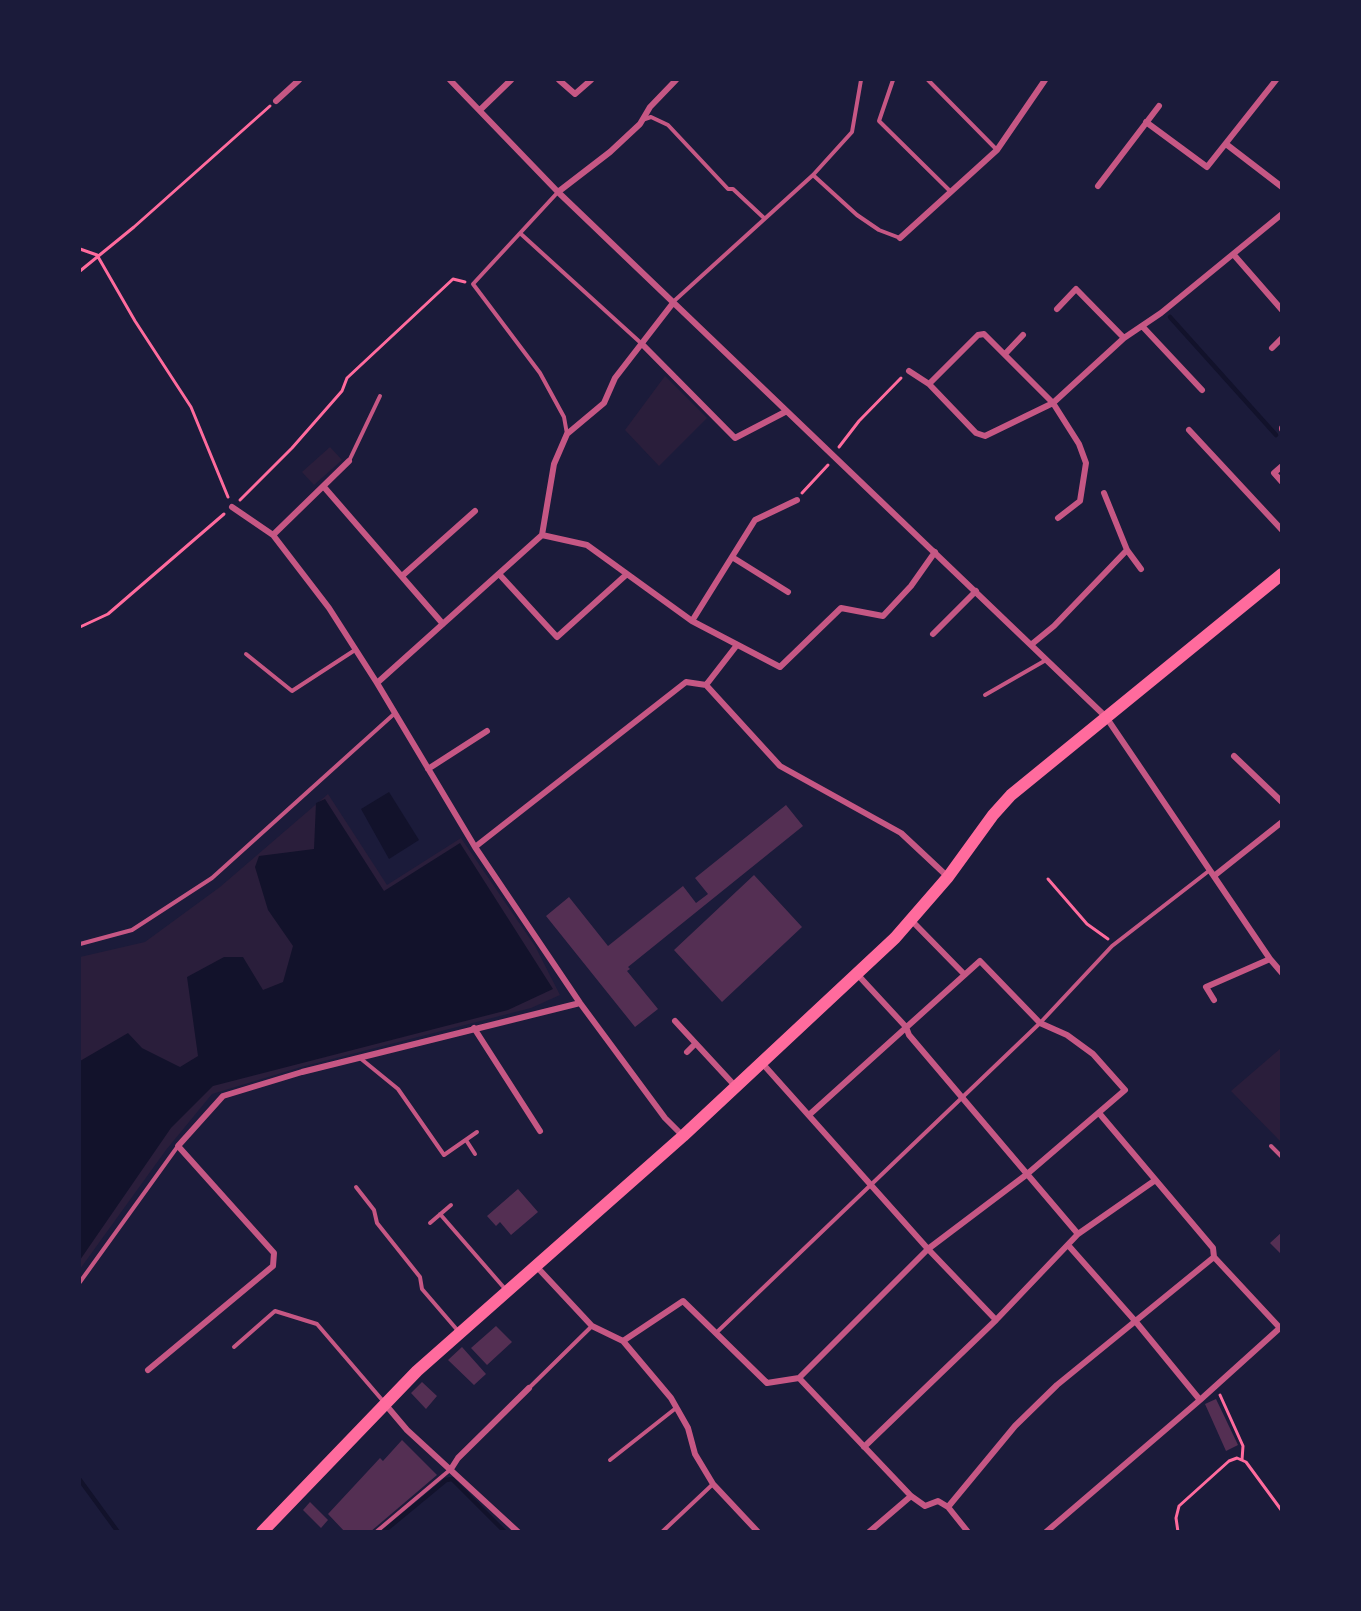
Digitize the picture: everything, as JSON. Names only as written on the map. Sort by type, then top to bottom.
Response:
[{"type":"main road","points":[[262,1532],[386,1404],[459,1333],[684,1136],[912,921],[1011,795],[1281,574]]},
{"type":"street","points":[[276,101],[299,80]]},
{"type":"street","points":[[450,80],[558,192],[784,412],[834,456],[1106,717],[1281,973]]},
{"type":"street","points":[[480,110],[511,80]]},
{"type":"street","points":[[559,80],[575,94],[591,80]]},
{"type":"street","points":[[558,192],[610,152],[642,120],[650,107],[676,80]]},
{"type":"street","points":[[900,238],[997,150],[1045,80]]},
{"type":"street","points":[[1146,122],[1207,167],[1277,80],[1281,83]]},
{"type":"street","points":[[1098,186],[1158,106]]},
{"type":"street","points":[[1226,144],[1281,187]]},
{"type":"street","points":[[909,371],[929,384],[976,433],[985,436],[1053,403],[1124,338],[1234,255],[1281,214]]},
{"type":"street","points":[[1234,255],[1281,310]]},
{"type":"street","points":[[1057,309],[1076,289],[1124,338]]},
{"type":"street","points":[[377,683],[542,535],[554,464],[567,434],[604,403],[615,378],[673,303]]},
{"type":"street","points":[[1142,326],[1202,390]]},
{"type":"street","points":[[929,384],[978,335],[984,334],[1053,403],[1079,444],[1086,463],[1080,501],[1058,518]]},
{"type":"street","points":[[1005,354],[1023,335]]},
{"type":"street","points":[[1272,348],[1281,338]]},
{"type":"street","points":[[642,344],[735,438],[784,412]]},
{"type":"street","points":[[1189,430],[1281,530]]},
{"type":"street","points":[[273,535],[349,461]]},
{"type":"street","points":[[1281,466],[1274,473],[1281,482]]},
{"type":"street","points":[[324,487],[443,624]]},
{"type":"street","points":[[1104,493],[1127,550],[1141,569]]},
{"type":"street","points":[[692,621],[755,520],[796,500]]},
{"type":"street","points":[[232,507],[273,535],[329,608],[476,847],[580,1003],[665,1118],[684,1136]]},
{"type":"street","points":[[402,576],[475,512]]},
{"type":"street","points":[[542,535],[587,545],[692,621],[780,666],[841,608],[883,616],[911,586],[934,552]]},
{"type":"street","points":[[1032,644],[1054,626],[1127,550]]},
{"type":"street","points":[[732,557],[788,592]]},
{"type":"street","points":[[499,574],[557,637],[627,574]]},
{"type":"street","points":[[933,634],[976,591]]},
{"type":"street","points":[[706,685],[737,645]]},
{"type":"street","points":[[476,847],[686,682],[706,685],[780,766],[900,833],[948,877]]},
{"type":"street","points":[[428,769],[487,731]]},
{"type":"street","points":[[1234,756],[1281,802]]},
{"type":"street","points":[[1212,873],[1281,822]]},
{"type":"street","points":[[912,921],[964,974]]},
{"type":"street","points":[[1214,1000],[1206,987],[1270,959]]},
{"type":"street","points":[[623,1341],[683,1301],[767,1383],[800,1378],[928,1250],[1026,1175],[1125,1090],[1093,1054],[1067,1035],[1040,1023],[980,961],[809,1115]]},
{"type":"street","points":[[857,974],[906,1027],[909,1035],[1078,1234]]},
{"type":"street","points":[[148,1370],[273,1266],[274,1253],[178,1146],[223,1096],[360,1057],[580,1003]]},
{"type":"street","points":[[675,1021],[736,1088]]},
{"type":"street","points":[[474,1028],[540,1131]]},
{"type":"street","points":[[687,1052],[695,1044]]},
{"type":"street","points":[[762,1063],[928,1250],[996,1320]]},
{"type":"street","points":[[1099,1113],[1154,1181],[1213,1248],[1214,1257],[1279,1329],[1281,1338]]},
{"type":"street","points":[[864,1447],[996,1320],[1078,1234],[1154,1181]]},
{"type":"street","points":[[1068,1245],[1136,1322],[1200,1400]]},
{"type":"street","points":[[948,1507],[1015,1426],[1057,1385],[1214,1257]]},
{"type":"street","points":[[536,1265],[592,1326],[623,1341],[676,1408],[688,1428],[695,1454],[713,1484],[758,1532]]},
{"type":"street","points":[[1046,1532],[1279,1329]]},
{"type":"street","points":[[800,1378],[911,1496],[925,1506],[938,1501],[948,1507],[968,1532]]},
{"type":"street","points":[[451,1469],[458,1458],[530,1388]]},
{"type":"street","points":[[386,1404],[407,1430],[518,1532]]},
{"type":"street","points":[[869,1532],[911,1496]]},
{"type":"lane","points":[[673,303],[813,175],[852,132],[861,80]]},
{"type":"lane","points":[[893,80],[879,121],[950,191]]},
{"type":"lane","points":[[928,80],[997,150]]},
{"type":"lane","points":[[642,120],[651,117],[668,125],[728,189],[734,189],[764,219]]},
{"type":"lane","points":[[813,175],[857,216],[879,230],[900,238]]},
{"type":"lane","points":[[558,192],[473,284],[540,373],[564,417],[567,434]]},
{"type":"lane","points":[[521,234],[642,344]]},
{"type":"lane","points":[[349,461],[380,396]]},
{"type":"lane","points":[[246,654],[292,691],[356,650]]},
{"type":"lane","points":[[985,695],[1047,659]]},
{"type":"lane","points":[[80,944],[132,930],[212,878],[394,714]]},
{"type":"lane","points":[[716,1333],[963,1099],[1115,944],[1212,873]]},
{"type":"lane","points":[[360,1057],[398,1089],[444,1155],[477,1132]]},
{"type":"lane","points":[[466,1140],[475,1154]]},
{"type":"lane","points":[[80,1282],[178,1146]]},
{"type":"lane","points":[[1270,1146],[1281,1157]]},
{"type":"lane","points":[[356,1187],[374,1210],[377,1223],[420,1277],[422,1289],[459,1333]]},
{"type":"lane","points":[[430,1223],[451,1205]]},
{"type":"lane","points":[[440,1214],[506,1291]]},
{"type":"lane","points":[[234,1347],[275,1311],[317,1324],[386,1404]]},
{"type":"lane","points":[[530,1388],[592,1326]]},
{"type":"lane","points":[[610,1460],[676,1408]]},
{"type":"lane","points":[[376,1532],[451,1469]]},
{"type":"lane","points":[[662,1532],[713,1484]]},
{"type":"path","points":[[80,271],[134,227],[276,101]]},
{"type":"path","points":[[80,249],[98,255],[135,321],[191,407],[232,507]]},
{"type":"path","points":[[80,627],[108,614],[232,507],[299,440],[342,391],[347,378],[453,279],[473,284]]},
{"type":"path","points":[[796,500],[834,456],[859,421],[909,371]]},
{"type":"path","points":[[1048,879],[1087,924],[1115,944]]},
{"type":"path","points":[[1216,1386],[1243,1446],[1242,1460]]},
{"type":"path","points":[[1178,1532],[1176,1518],[1179,1506],[1229,1461],[1237,1458],[1246,1462],[1281,1511]]},
{"type":"shaded area","points":[[665,376],[707,418],[659,466],[625,430]]},
{"type":"shaded area","points":[[330,447],[342,460],[314,485],[302,472]]},
{"type":"shaded area","points":[[389,792],[419,840],[389,859],[361,809]]},
{"type":"shaded area","points":[[328,794],[387,885],[461,838],[535,946],[560,995],[531,1008],[301,1067],[212,1094],[166,1150],[80,1269],[80,957],[145,942],[220,887]]},
{"type":"shaded area","points":[[325,799],[384,891],[460,843],[553,989],[508,1010],[213,1086],[171,1128],[80,1260],[80,1061],[128,1033],[142,1048],[180,1067],[198,1056],[187,977],[224,957],[243,957],[263,990],[283,982],[293,946],[268,910],[255,867],[259,856],[314,849],[316,803]]},
{"type":"shaded area","points":[[1281,1048],[1281,1142],[1231,1091]]},
{"type":"building","points":[[786,805],[803,826],[628,967],[630,969],[627,971],[658,1009],[635,1027],[546,916],[569,897],[608,946],[683,886],[696,903],[708,894],[695,878]]},
{"type":"building","points":[[754,875],[802,927],[722,1002],[674,950]]},
{"type":"building","points":[[518,1189],[538,1212],[511,1235],[500,1222],[496,1226],[487,1216]]},
{"type":"building","points":[[1282,1232],[1282,1255],[1270,1243]]},
{"type":"building","points":[[496,1326],[512,1342],[487,1365],[471,1348]]},
{"type":"building","points":[[462,1347],[486,1374],[474,1385],[448,1360]]},
{"type":"building","points":[[422,1382],[437,1396],[426,1409],[411,1393]]},
{"type":"building","points":[[1216,1399],[1238,1445],[1226,1451],[1205,1404]]},
{"type":"building","points":[[402,1440],[437,1475],[370,1532],[345,1532],[328,1514],[380,1458],[383,1461]]},
{"type":"building","points":[[310,1502],[328,1520],[321,1528],[303,1510]]},
{"type":"waterway","points":[[1170,317],[1276,435]]},
{"type":"waterway","points":[[383,1532],[446,1480],[452,1479],[505,1532]]},
{"type":"waterway","points":[[80,1480],[118,1532]]}]
